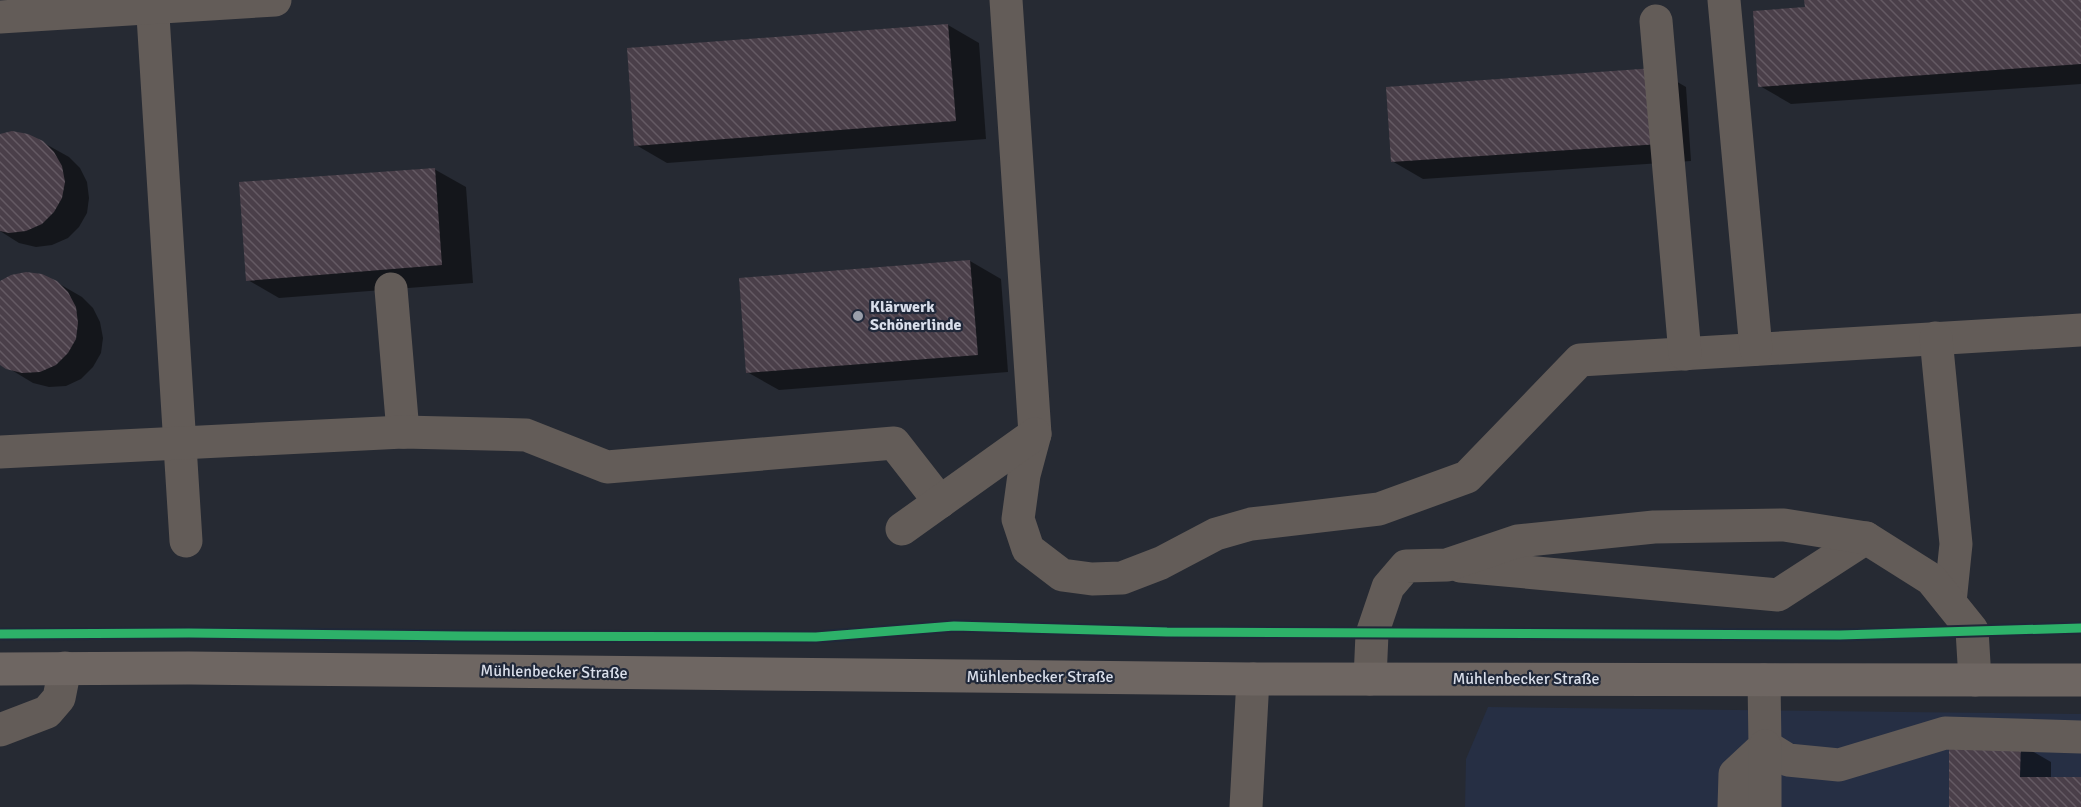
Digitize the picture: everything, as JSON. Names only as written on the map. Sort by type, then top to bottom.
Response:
[{"type":"main road","name":"Mühlenbecker Straße","points":[[0,669],[1253,679],[2081,680]]},
{"type":"lane","points":[[0,17],[152,4],[275,0]]},
{"type":"lane","points":[[1006,0],[1035,434],[1024,475],[1018,519],[1028,549],[1062,575],[1092,579],[1122,578],[1161,563],[1216,534],[1251,524],[1378,508],[1467,477],[1580,360],[2081,330]]},
{"type":"lane","points":[[1724,0],[1756,349]]},
{"type":"lane","points":[[152,4],[186,541]]},
{"type":"lane","points":[[1656,21],[1685,354]]},
{"type":"lane","points":[[391,290],[403,432]]},
{"type":"lane","points":[[1936,338],[1956,544],[1950,602]]},
{"type":"lane","points":[[0,452],[403,432],[526,435],[607,467],[894,443],[940,502]]},
{"type":"lane","points":[[902,529],[1035,434]]},
{"type":"lane","points":[[1447,565],[1518,541],[1654,527],[1784,525],[1866,538],[1930,579],[1972,630],[1975,680]]},
{"type":"lane","points":[[1370,679],[1372,634],[1388,587],[1406,566],[1447,565],[1778,595],[1866,538]]},
{"type":"lane","points":[[0,730],[46,712],[59,698],[64,668]]},
{"type":"lane","points":[[1246,807],[1253,679]]},
{"type":"lane","points":[[1764,680],[1765,807]]},
{"type":"lane","points":[[1765,746],[1788,760],[1839,765],[1945,733],[2081,737]]},
{"type":"lane","points":[[1734,807],[1735,774],[1765,746]]},
{"type":"shaded area","points":[[1488,707],[2081,714],[2081,807],[1465,807],[1466,759]]},
{"type":"building","points":[[1804,0],[2081,0],[2081,64],[1758,87],[1753,11],[1805,7]]},
{"type":"building","points":[[948,24],[956,121],[634,146],[627,48]]},
{"type":"building","points":[[1655,68],[1660,144],[1391,162],[1386,87]]},
{"type":"building","points":[[12,131],[28,134],[43,141],[54,152],[62,166],[65,182],[62,198],[54,212],[42,224],[26,231],[9,233],[0,231],[0,134]]},
{"type":"building","points":[[435,168],[442,265],[246,281],[239,182]]},
{"type":"building","name":"Klärwerk Schönerlinde","points":[[970,260],[978,355],[746,373],[739,278]]},
{"type":"building","points":[[26,272],[42,274],[57,281],[68,292],[76,307],[78,323],[76,339],[68,353],[56,365],[40,372],[22,373],[0,365],[0,281],[11,275]]},
{"type":"building","points":[[1949,742],[2021,742],[2020,777],[2081,777],[2081,807],[1949,807]]},
{"type":"cycle path","points":[[0,634],[816,637],[954,626],[1167,632],[1840,635],[2081,628]]},
{"type":"place","name":"Klärwerk Schönerlinde","points":[[858,316]]}]
